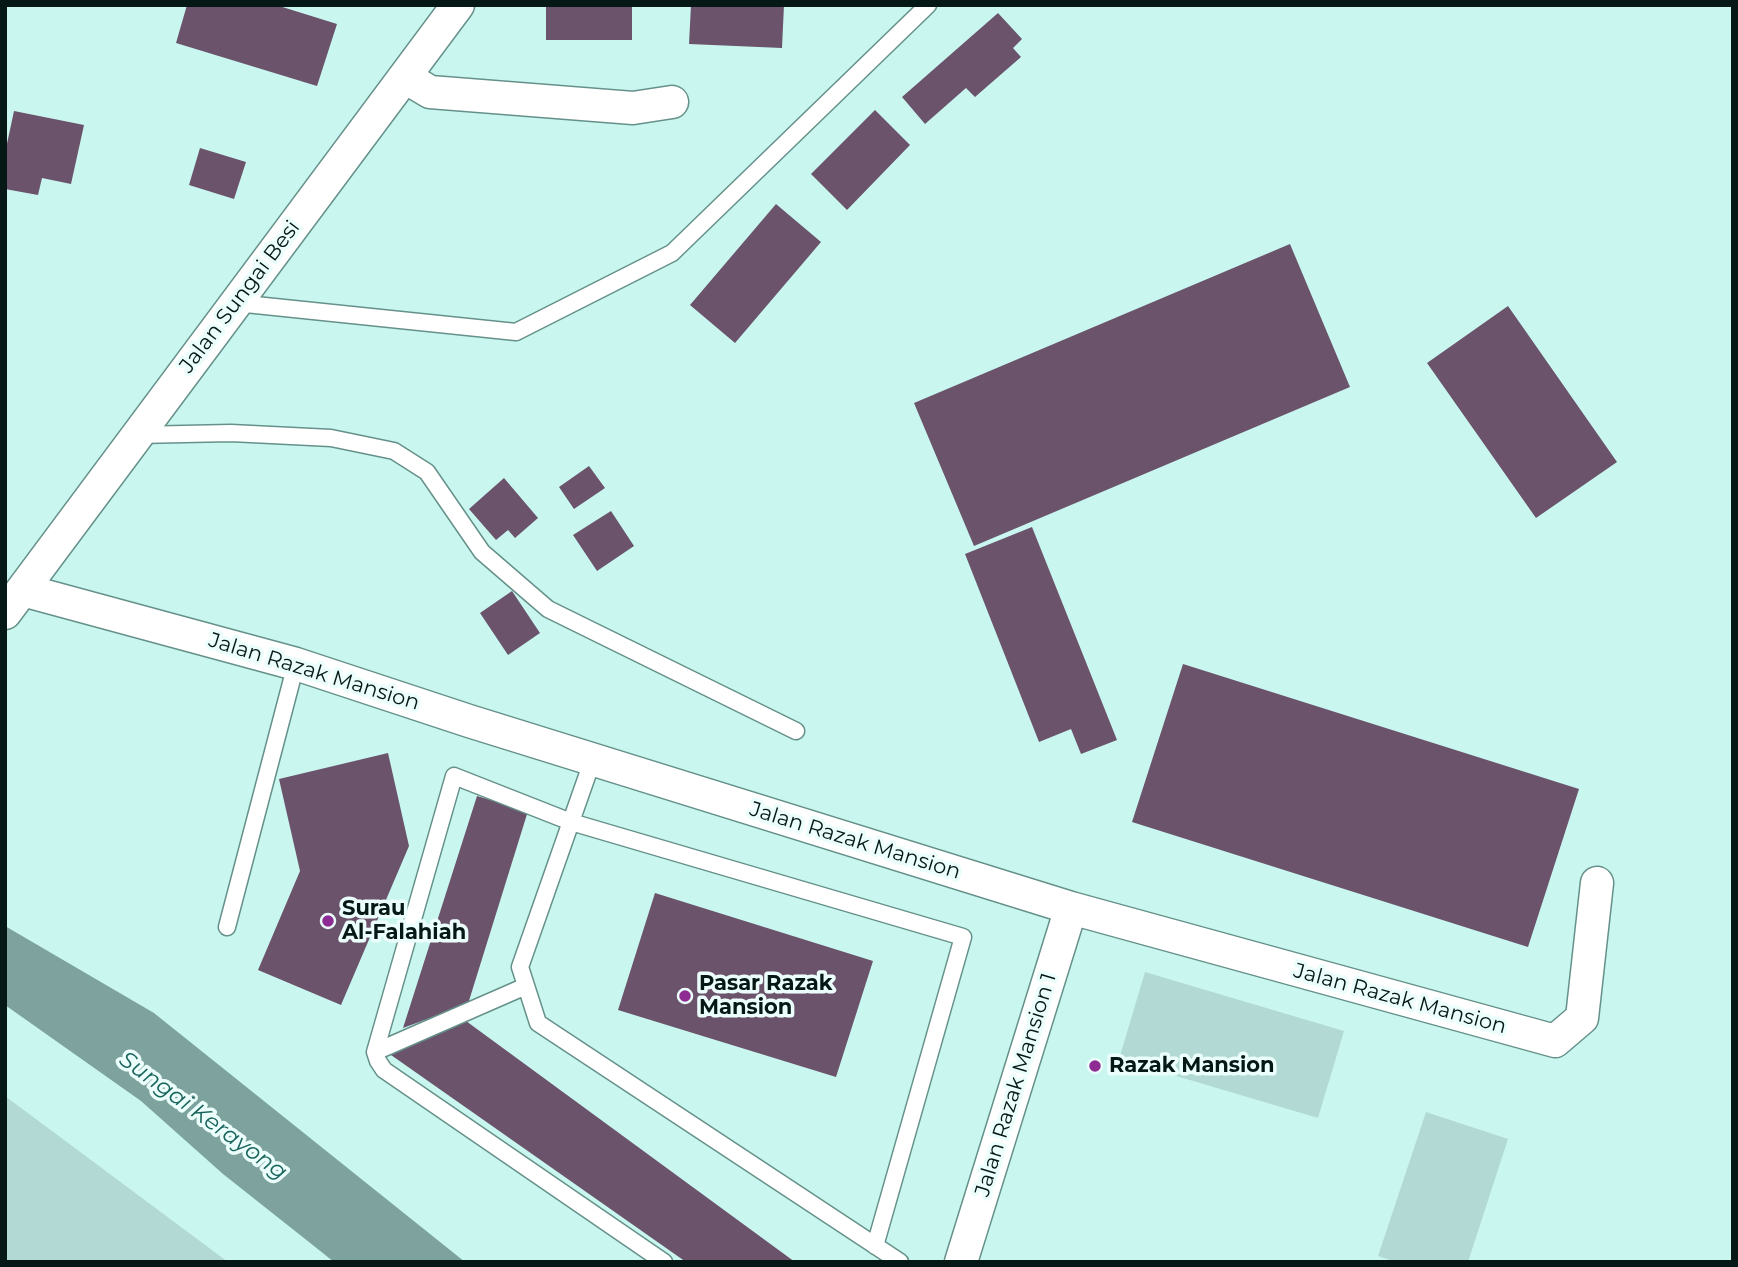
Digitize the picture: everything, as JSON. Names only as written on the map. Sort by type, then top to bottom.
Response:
[{"type":"street","name":"Jalan Sungai Besi","points":[[14,601],[458,5]]},
{"type":"street","points":[[405,77],[430,92],[633,108],[672,102]]},
{"type":"street","name":"Jalan Razak Mansion","points":[[14,601],[296,664],[1071,908],[1555,1041],[1581,1018],[1597,884]]},
{"type":"street","name":"Jalan Razak Mansion 1","points":[[961,1262],[1071,908]]},
{"type":"lane","points":[[236,303],[516,332],[672,253],[928,5]]},
{"type":"lane","points":[[137,435],[231,433],[331,438],[394,450],[427,472],[482,552],[548,609],[796,731]]},
{"type":"lane","points":[[227,927],[296,664]]},
{"type":"lane","points":[[593,759],[520,967],[538,1023],[898,1261]]},
{"type":"lane","points":[[664,1262],[384,1070],[375,1052],[454,776],[571,822],[963,937],[875,1246]]},
{"type":"lane","points":[[375,1052],[526,986]]},
{"type":"shaded area","points":[[1145,972],[1344,1031],[1318,1118],[1119,1059]]},
{"type":"shaded area","points":[[5,1096],[228,1262],[5,1262]]},
{"type":"shaded area","points":[[1426,1112],[1508,1139],[1468,1262],[1396,1262],[1378,1256]]},
{"type":"water","name":"Sungai Kerayong","points":[[5,926],[154,1013],[465,1262],[334,1262],[223,1174],[141,1101],[5,1005]]},
{"type":"building","points":[[187,5],[276,5],[337,24],[317,86],[176,43]]},
{"type":"building","points":[[546,5],[632,5],[632,40],[546,40]]},
{"type":"building","points":[[691,5],[784,5],[782,48],[689,44]]},
{"type":"building","points":[[998,13],[1022,39],[1013,48],[1021,57],[975,97],[966,88],[925,124],[902,97]]},
{"type":"building","points":[[875,110],[910,145],[847,210],[811,174]]},
{"type":"building","points":[[14,111],[84,125],[71,184],[42,178],[38,195],[5,189],[5,153]]},
{"type":"building","points":[[200,148],[246,162],[234,199],[189,185]]},
{"type":"building","points":[[776,204],[821,242],[735,343],[690,305]]},
{"type":"building","points":[[1290,244],[1350,387],[974,546],[914,403]]},
{"type":"building","points":[[1508,306],[1617,462],[1536,518],[1427,363]]},
{"type":"building","points":[[589,466],[605,488],[574,509],[559,487]]},
{"type":"building","points":[[504,478],[538,518],[515,538],[508,530],[496,540],[469,509]]},
{"type":"building","points":[[611,511],[634,546],[597,571],[573,535]]},
{"type":"building","points":[[1032,527],[1117,740],[1081,754],[1071,729],[1039,742],[965,554]]},
{"type":"building","points":[[512,591],[540,633],[508,655],[480,613]]},
{"type":"building","points":[[1183,664],[1579,789],[1528,947],[1132,822]]},
{"type":"building","name":"Surau Al-Falahiah","points":[[388,753],[409,846],[341,1005],[258,970],[300,871],[279,779]]},
{"type":"building","points":[[477,796],[528,811],[468,1004],[403,1028]]},
{"type":"building","points":[[655,893],[873,961],[836,1077],[618,1010]]},
{"type":"building","points":[[466,1021],[795,1262],[686,1262],[391,1055]]},
{"type":"place","name":"Surau Al-Falahiah","points":[[328,921]]},
{"type":"place","name":"Pasar Razak Mansion","points":[[685,996]]},
{"type":"place","name":"Razak Mansion","points":[[1095,1066]]}]
